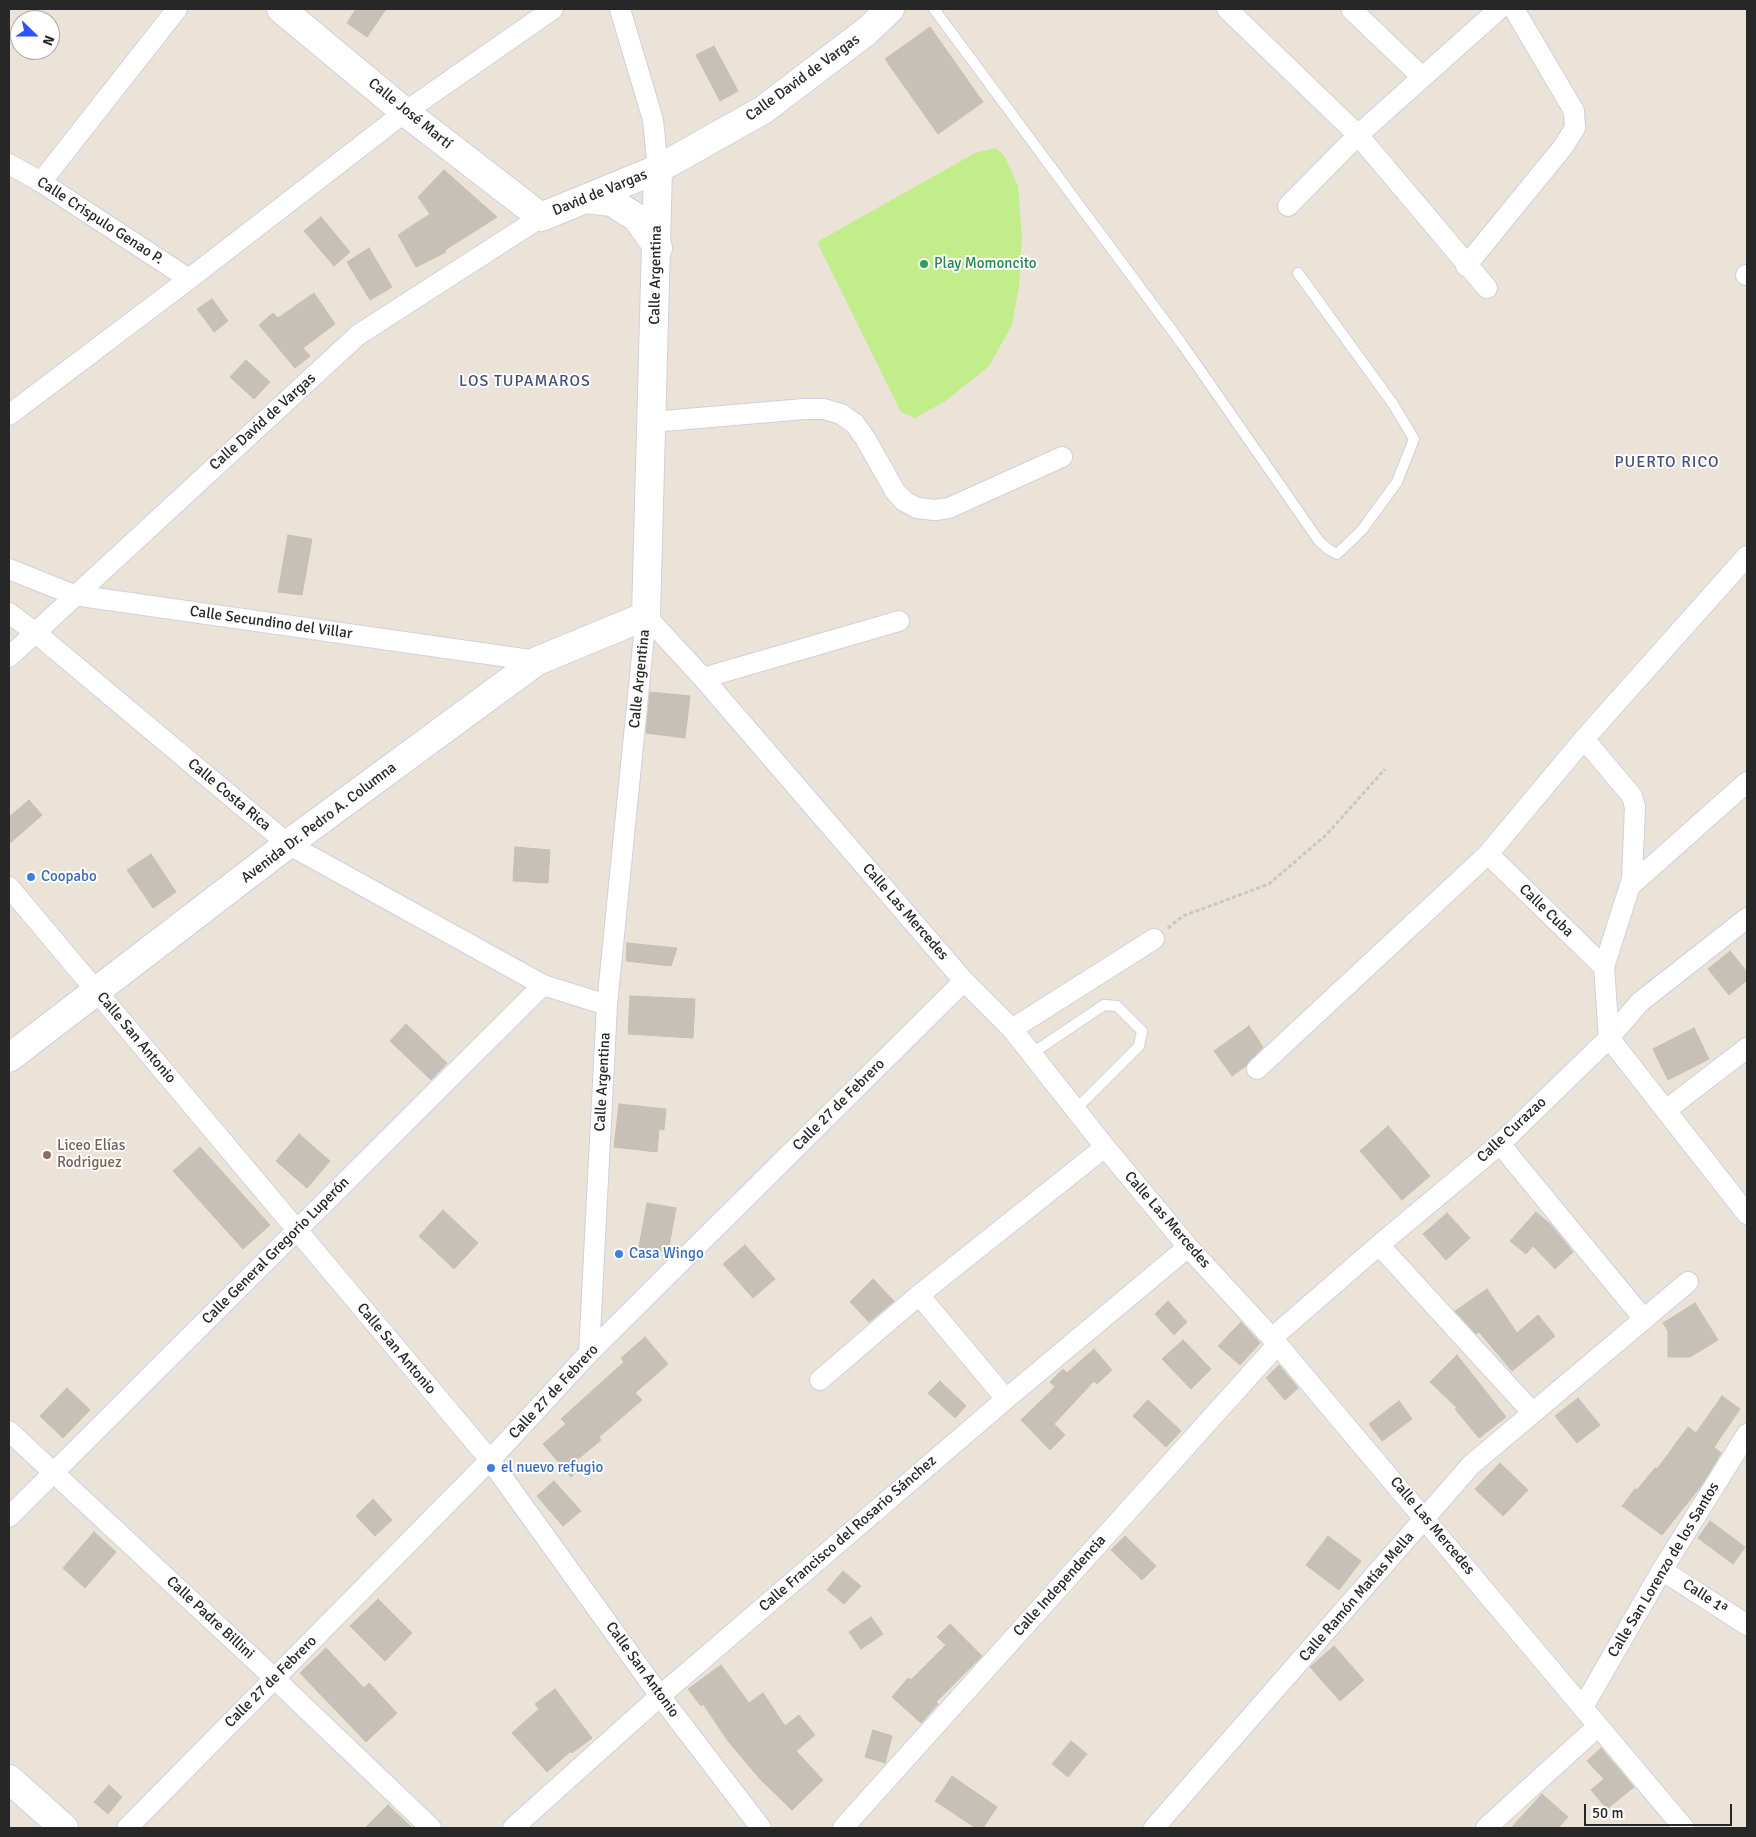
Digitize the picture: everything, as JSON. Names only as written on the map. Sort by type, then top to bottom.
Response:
[{"type":"main road","name":"Calle José Martí","points":[[281,9],[405,112],[541,216]]},
{"type":"main road","name":"Calle David de Vargas","points":[[658,169],[763,110],[867,31],[890,9]]},
{"type":"main road","name":"David de Vargas","points":[[541,216],[658,169]]},
{"type":"main road","name":"Calle Argentina","points":[[646,616],[658,248],[658,169]]},
{"type":"main road","points":[[586,199],[612,202],[637,218],[658,248]]},
{"type":"main road","name":"Avenida Dr. Pedro A. Columna","points":[[9,1058],[288,844],[537,661],[646,616]]},
{"type":"main road","points":[[9,1779],[64,1828]]},
{"type":"street","points":[[41,182],[177,9]]},
{"type":"street","points":[[9,416],[190,279],[405,112],[553,9]]},
{"type":"street","name":"Calle Argentina","points":[[620,9],[652,120],[658,169]]},
{"type":"street","points":[[1227,9],[1358,135],[1466,266],[1487,288]]},
{"type":"street","points":[[1351,9],[1422,77]]},
{"type":"street","points":[[1288,206],[1358,135],[1498,9]]},
{"type":"street","points":[[1466,266],[1564,147],[1575,128],[1574,111],[1514,9]]},
{"type":"street","name":"Calle Crispulo Genao P.","points":[[9,164],[41,182],[190,279]]},
{"type":"street","name":"Calle David de Vargas","points":[[9,658],[74,595],[358,335],[541,216]]},
{"type":"street","points":[[652,422],[804,409],[824,409],[841,414],[855,424],[895,491],[904,501],[917,508],[934,510],[949,508],[1062,457]]},
{"type":"street","points":[[1256,1069],[1488,854],[1584,739],[1747,556]]},
{"type":"street","name":"Calle Secundino del Villar","points":[[9,569],[74,595],[537,661]]},
{"type":"street","name":"Calle Costa Rica","points":[[9,613],[36,633],[288,844],[543,985],[607,1006]]},
{"type":"street","name":"Calle Argentina","points":[[589,1353],[607,1006],[646,616]]},
{"type":"street","name":"Calle Las Mercedes","points":[[646,616],[703,678],[964,981],[1012,1029],[1104,1147],[1188,1247],[1275,1341],[1584,1707],[1597,1727],[1684,1828]]},
{"type":"street","points":[[703,678],[899,620]]},
{"type":"street","points":[[1584,739],[1629,792],[1635,802],[1633,872],[1604,967],[1609,1038],[1746,1210]]},
{"type":"street","points":[[1630,886],[1747,785]]},
{"type":"street","name":"Calle Cuba","points":[[1488,854],[1604,967]]},
{"type":"street","name":"Calle San Antonio","points":[[9,887],[490,1460],[660,1696],[761,1828]]},
{"type":"street","name":"Calle Curazao","points":[[1275,1341],[1379,1245],[1500,1144],[1609,1038],[1640,1002],[1747,918]]},
{"type":"street","points":[[1012,1029],[1154,939]]},
{"type":"street","name":"Calle 27 de Febrero","points":[[127,1828],[490,1460],[589,1353],[964,981]]},
{"type":"street","name":"Calle General Gregorio Luperón","points":[[9,1517],[543,985]]},
{"type":"street","points":[[1666,1110],[1747,1048]]},
{"type":"street","points":[[1500,1144],[1643,1318]]},
{"type":"street","points":[[820,1380],[919,1295],[1104,1147]]},
{"type":"street","points":[[1379,1245],[1532,1412]]},
{"type":"street","name":"Calle Francisco del Rosario Sánchez","points":[[513,1828],[660,1696],[1006,1399],[1188,1247]]},
{"type":"street","name":"Calle Ramón Matías Mella","points":[[1154,1828],[1426,1519],[1471,1465],[1688,1282]]},
{"type":"street","points":[[919,1295],[1006,1399]]},
{"type":"street","name":"Calle Independencia","points":[[843,1828],[1275,1341]]},
{"type":"street","name":"Calle Padre Billini","points":[[9,1432],[274,1678],[431,1828]]},
{"type":"street","name":"Calle San Lorenzo de los Santos","points":[[1584,1707],[1662,1570],[1747,1434]]},
{"type":"street","name":"Calle 1ª","points":[[1662,1570],[1747,1625]]},
{"type":"street","points":[[1486,1828],[1597,1727]]},
{"type":"lane","points":[[934,9],[1182,344],[1319,541],[1337,554],[1362,530],[1397,482],[1414,440],[1393,404],[1298,273]]},
{"type":"lane","points":[[1031,1054],[1104,1005],[1117,1006],[1142,1031],[1138,1046],[1075,1110]]},
{"type":"path","points":[[1154,939],[1183,916],[1269,884],[1326,835],[1385,769]]},
{"type":"green space","name":"Play Momoncito","points":[[996,148],[1004,155],[1018,186],[1022,237],[1019,286],[1012,325],[989,366],[944,402],[915,418],[901,412],[817,242],[975,153]]},
{"type":"building","points":[[356,9],[386,9],[367,37],[347,23]]},
{"type":"building","points":[[930,27],[983,102],[938,134],[885,59]]},
{"type":"building","points":[[714,46],[738,91],[720,101],[696,55]]},
{"type":"building","points":[[444,170],[497,217],[445,250],[446,252],[416,267],[398,235],[430,214],[418,197]]},
{"type":"building","points":[[321,217],[350,252],[334,266],[304,231]]},
{"type":"building","points":[[369,248],[392,287],[370,300],[347,262]]},
{"type":"building","points":[[314,293],[335,324],[303,348],[310,356],[295,368],[259,325],[273,313],[278,318]]},
{"type":"building","points":[[212,299],[228,321],[214,332],[197,309]]},
{"type":"building","points":[[246,360],[270,382],[254,399],[230,377]]},
{"type":"building","points":[[288,535],[312,539],[302,595],[278,592]]},
{"type":"building","points":[[650,692],[690,696],[685,738],[646,733]]},
{"type":"building","points":[[29,800],[42,815],[9,844],[9,817]]},
{"type":"building","points":[[515,847],[550,850],[548,883],[513,881]]},
{"type":"building","points":[[151,854],[176,892],[153,908],[127,870]]},
{"type":"building","points":[[627,943],[677,948],[671,966],[626,961]]},
{"type":"building","points":[[1730,951],[1747,972],[1747,980],[1729,995],[1708,969]]},
{"type":"building","points":[[630,996],[695,999],[693,1038],[628,1034]]},
{"type":"building","points":[[406,1024],[447,1063],[431,1080],[390,1041]]},
{"type":"building","points":[[1249,1026],[1263,1047],[1246,1066],[1232,1076],[1214,1051]]},
{"type":"building","points":[[1694,1028],[1709,1059],[1668,1080],[1653,1049]]},
{"type":"building","points":[[619,1104],[666,1109],[664,1130],[659,1129],[657,1152],[614,1147]]},
{"type":"building","points":[[1388,1126],[1430,1176],[1402,1200],[1360,1151]]},
{"type":"building","points":[[299,1134],[330,1161],[307,1188],[276,1161]]},
{"type":"building","points":[[200,1147],[270,1225],[243,1249],[173,1171]]},
{"type":"building","points":[[647,1203],[676,1208],[668,1252],[639,1247]]},
{"type":"building","points":[[443,1210],[478,1243],[454,1269],[419,1236]]},
{"type":"building","points":[[1536,1212],[1551,1225],[1573,1252],[1555,1269],[1533,1246],[1526,1254],[1510,1241]]},
{"type":"building","points":[[1447,1213],[1470,1238],[1446,1260],[1423,1234]]},
{"type":"building","points":[[745,1245],[775,1279],[753,1298],[723,1264]]},
{"type":"building","points":[[873,1279],[894,1301],[869,1322],[850,1302]]},
{"type":"building","points":[[1487,1289],[1517,1333],[1538,1315],[1555,1336],[1512,1371],[1479,1332],[1476,1334],[1455,1311]]},
{"type":"building","points":[[1168,1301],[1187,1322],[1174,1335],[1155,1314]]},
{"type":"building","points":[[1695,1303],[1718,1340],[1690,1357],[1668,1357],[1668,1331],[1663,1323]]},
{"type":"building","points":[[1241,1322],[1260,1343],[1240,1365],[1218,1346]]},
{"type":"building","points":[[645,1337],[668,1364],[635,1393],[642,1400],[599,1437],[601,1440],[577,1460],[583,1466],[571,1477],[543,1444],[566,1424],[561,1419],[624,1362],[621,1358]]},
{"type":"building","points":[[1183,1340],[1211,1369],[1191,1389],[1162,1359]]},
{"type":"building","points":[[1094,1349],[1112,1370],[1097,1384],[1094,1381],[1054,1424],[1065,1435],[1050,1450],[1021,1420],[1055,1387],[1050,1382],[1063,1369],[1067,1373]]},
{"type":"building","points":[[1457,1355],[1506,1417],[1479,1438],[1455,1409],[1457,1408],[1430,1382]]},
{"type":"building","points":[[1279,1365],[1298,1388],[1285,1400],[1266,1378]]},
{"type":"building","points":[[940,1381],[966,1406],[955,1418],[928,1393]]},
{"type":"building","points":[[67,1388],[90,1410],[63,1438],[40,1416]]},
{"type":"building","points":[[1722,1396],[1740,1409],[1714,1447],[1721,1453],[1701,1486],[1662,1535],[1622,1506],[1635,1489],[1637,1490],[1655,1468],[1657,1469],[1688,1427],[1696,1433]]},
{"type":"building","points":[[1578,1398],[1600,1425],[1577,1443],[1555,1416]]},
{"type":"building","points":[[1148,1400],[1181,1431],[1166,1447],[1133,1416]]},
{"type":"building","points":[[1399,1401],[1412,1419],[1382,1441],[1369,1424]]},
{"type":"building","points":[[1500,1463],[1528,1490],[1503,1516],[1475,1489]]},
{"type":"building","points":[[554,1481],[581,1511],[563,1526],[537,1496]]},
{"type":"building","points":[[373,1499],[392,1520],[375,1536],[356,1516]]},
{"type":"building","points":[[1710,1521],[1745,1547],[1733,1564],[1698,1538]]},
{"type":"building","points":[[94,1532],[116,1552],[85,1588],[63,1568]]},
{"type":"building","points":[[1125,1536],[1156,1566],[1142,1580],[1111,1550]]},
{"type":"building","points":[[1328,1536],[1361,1561],[1339,1590],[1306,1565]]},
{"type":"building","points":[[843,1571],[861,1586],[844,1604],[827,1590]]},
{"type":"building","points":[[378,1599],[412,1633],[385,1661],[350,1626]]},
{"type":"building","points":[[871,1617],[883,1634],[861,1649],[849,1632]]},
{"type":"building","points":[[950,1624],[982,1656],[936,1702],[938,1704],[921,1723],[892,1697],[908,1678],[911,1680],[946,1645],[937,1637]]},
{"type":"building","points":[[1334,1646],[1364,1680],[1340,1701],[1310,1667]]},
{"type":"building","points":[[326,1648],[364,1688],[369,1683],[397,1713],[366,1742],[300,1673]]},
{"type":"building","points":[[721,1665],[749,1703],[763,1693],[785,1726],[799,1715],[815,1735],[796,1751],[823,1780],[792,1810],[760,1779],[728,1741],[703,1704],[701,1706],[688,1689]]},
{"type":"building","points":[[555,1689],[592,1738],[572,1753],[571,1751],[547,1772],[512,1733],[539,1709],[535,1704]]},
{"type":"building","points":[[873,1730],[892,1736],[885,1763],[865,1757]]},
{"type":"building","points":[[1071,1741],[1087,1754],[1068,1777],[1052,1764]]},
{"type":"building","points":[[1601,1748],[1634,1787],[1607,1809],[1591,1790],[1604,1779],[1587,1761]]},
{"type":"building","points":[[952,1776],[997,1807],[983,1828],[976,1828],[935,1801]]},
{"type":"building","points":[[109,1785],[122,1797],[108,1814],[94,1802]]},
{"type":"building","points":[[1542,1794],[1568,1817],[1558,1828],[1511,1828]]},
{"type":"building","points":[[388,1805],[412,1828],[365,1828]]},
{"type":"place","name":"Play Momoncito","points":[[924,264]]},
{"type":"place","name":"Coopabo","points":[[31,877]]},
{"type":"place","name":"Liceo Elías Rodriguez","points":[[47,1155]]},
{"type":"place","name":"Casa Wingo","points":[[619,1254]]},
{"type":"place","name":"el nuevo refugio","points":[[491,1468]]},
{"type":"district","name":"LOS TUPAMAROS","points":[[525,382]]},
{"type":"district","name":"PUERTO RICO","points":[[1667,463]]}]
